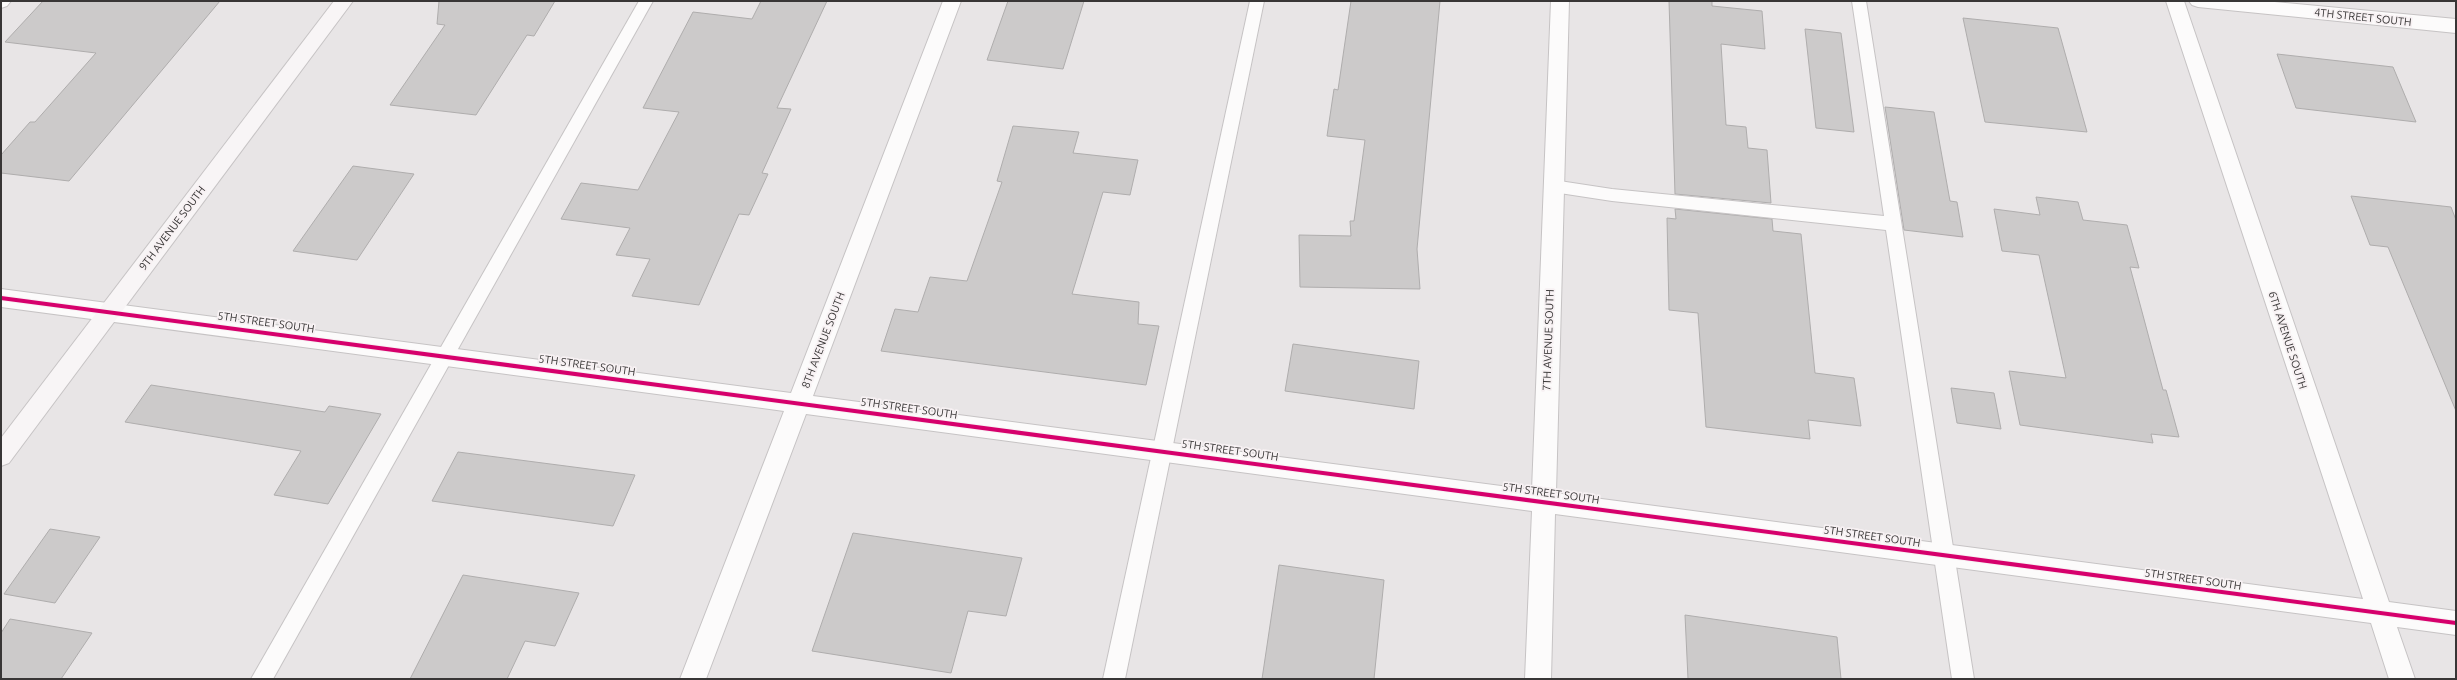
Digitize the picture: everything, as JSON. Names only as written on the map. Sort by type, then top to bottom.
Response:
[{"type":"main road","name":"9TH AVENUE SOUTH","points":[[1,456],[109,310],[344,1]]},
{"type":"street","name":"8TH AVENUE SOUTH","points":[[693,679],[952,1]]},
{"type":"street","name":"7TH AVENUE SOUTH","points":[[1538,679],[1560,1]]},
{"type":"street","name":"6TH AVENUE SOUTH","points":[[2176,1],[2402,679]]},
{"type":"street","name":"4TH STREET SOUTH","points":[[2198,1],[2456,26]]},
{"type":"street","name":"5TH STREET SOUTH","points":[[1,298],[109,310],[2456,623]]},
{"type":"lane","points":[[262,679],[444,355],[646,1]]},
{"type":"lane","points":[[1114,679],[1257,1]]},
{"type":"lane","points":[[1859,1],[1964,679]]},
{"type":"lane","points":[[1554,186],[1612,195],[1893,224]]},
{"type":"building","points":[[43,1],[220,1],[69,181],[1,173],[1,155],[30,122],[35,122],[96,53],[5,42]]},
{"type":"building","points":[[439,1],[555,1],[534,36],[527,35],[476,115],[390,105],[445,25],[437,24]]},
{"type":"building","points":[[761,1],[827,1],[777,108],[791,109],[762,173],[768,174],[749,215],[739,214],[699,305],[632,296],[650,259],[616,255],[630,228],[561,219],[581,183],[638,190],[679,112],[643,108],[693,12],[752,19]]},
{"type":"building","points":[[1008,1],[1084,1],[1063,69],[987,60]]},
{"type":"building","points":[[1351,1],[1440,1],[1417,249],[1420,289],[1300,287],[1299,235],[1351,236],[1350,221],[1354,221],[1365,140],[1327,136],[1334,89],[1338,90]]},
{"type":"building","points":[[1669,1],[1712,1],[1712,6],[1762,11],[1765,49],[1721,44],[1726,125],[1746,127],[1748,148],[1767,150],[1771,203],[1675,194]]},
{"type":"building","points":[[1963,18],[2058,28],[2087,132],[1985,122]]},
{"type":"building","points":[[1805,29],[1841,33],[1854,132],[1816,128]]},
{"type":"building","points":[[2277,54],[2393,67],[2416,122],[2296,108]]},
{"type":"building","points":[[1885,107],[1934,112],[1950,201],[1957,202],[1963,237],[1904,230]]},
{"type":"building","points":[[1013,126],[1079,132],[1073,153],[1138,160],[1130,195],[1103,192],[1072,294],[1139,302],[1138,324],[1159,326],[1146,385],[881,351],[895,309],[918,312],[930,277],[967,281],[1002,182],[997,181]]},
{"type":"building","points":[[353,166],[414,174],[357,260],[293,251]]},
{"type":"building","points":[[2351,196],[2451,207],[2456,220],[2456,411],[2388,247],[2370,245]]},
{"type":"building","points":[[2036,197],[2078,202],[2083,220],[2127,225],[2139,268],[2130,267],[2163,390],[2166,390],[2179,437],[2151,434],[2153,443],[2020,425],[2009,371],[2066,378],[2039,255],[2002,251],[1994,209],[2040,215]]},
{"type":"building","points":[[1675,209],[1772,219],[1773,231],[1801,234],[1815,373],[1854,378],[1861,426],[1808,420],[1810,439],[1706,427],[1698,313],[1669,310],[1667,218],[1676,219]]},
{"type":"building","points":[[1293,344],[1419,361],[1414,409],[1285,391]]},
{"type":"building","points":[[151,385],[325,412],[329,406],[381,414],[328,504],[274,495],[301,451],[125,422]]},
{"type":"building","points":[[1951,388],[1994,393],[2001,429],[1957,423]]},
{"type":"building","points":[[458,452],[635,475],[613,526],[432,501]]},
{"type":"building","points":[[50,529],[100,537],[55,603],[4,594]]},
{"type":"building","points":[[853,533],[1022,558],[1006,616],[968,611],[951,673],[812,651]]},
{"type":"building","points":[[1279,565],[1384,580],[1374,679],[1262,679]]},
{"type":"building","points":[[463,575],[579,593],[555,646],[525,641],[507,679],[410,679]]},
{"type":"building","points":[[1685,615],[1837,637],[1841,679],[1688,679]]},
{"type":"building","points":[[10,619],[92,633],[61,679],[1,679],[1,633]]},
{"type":"cycle path","points":[[1,298],[2456,623]]}]
